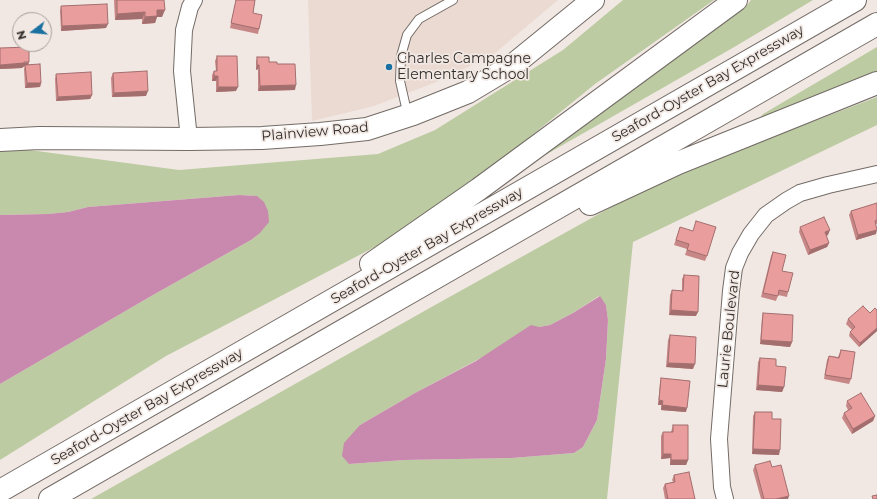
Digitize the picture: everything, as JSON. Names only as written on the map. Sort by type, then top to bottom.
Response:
[{"type":"main road","name":"Plainview Road","points":[[0,140],[47,138],[262,138],[367,129],[408,116],[468,92],[513,65],[593,0]]},
{"type":"main road","points":[[293,323],[395,247],[478,189],[736,0]]},
{"type":"main road","name":"Seaford-Oyster Bay Expressway","points":[[0,491],[855,0]]},
{"type":"main road","points":[[50,499],[877,24]]},
{"type":"main road","points":[[493,245],[626,188],[678,163],[877,83]]},
{"type":"street","points":[[189,139],[182,71],[184,30],[190,7],[194,0]]},
{"type":"street","name":"Laurie Boulevard","points":[[725,499],[722,487],[719,439],[730,291],[734,268],[740,253],[751,234],[766,215],[786,201],[800,193],[877,174]]},
{"type":"lane","points":[[408,116],[400,81],[401,56],[407,35],[419,19],[453,0]]},
{"type":"shaded area","name":"Charles Campagne Elementary School","points":[[308,0],[558,0],[494,54],[439,81],[374,106],[312,121]]},
{"type":"shaded area","points":[[239,195],[257,196],[264,202],[268,211],[269,222],[259,234],[0,384],[0,215],[48,214],[68,212],[88,207]]},
{"type":"shaded area","points":[[600,296],[606,305],[608,320],[606,359],[597,420],[583,447],[574,453],[512,458],[405,460],[349,464],[342,456],[344,443],[360,425],[415,393],[476,361],[531,325],[539,327],[550,325]]},
{"type":"green space","points":[[623,0],[714,0],[595,84],[488,171],[392,238],[166,356],[0,460],[0,384],[259,234],[256,196],[239,195],[88,207],[68,212],[48,214],[0,215],[0,148],[7,147],[179,170],[378,154],[435,130],[563,50]]},
{"type":"green space","points":[[751,0],[813,0],[736,46],[526,166],[748,4]]},
{"type":"green space","points":[[877,47],[877,73],[759,119],[763,114]]},
{"type":"green space","points":[[877,97],[877,125],[633,242],[607,499],[91,499],[435,305],[660,180]],"holes":[[[599,296],[606,305],[608,320],[606,359],[597,420],[583,447],[574,453],[512,458],[405,460],[349,464],[360,425],[415,393],[539,327],[550,325],[573,313]]]},
{"type":"building","points":[[117,0],[164,0],[165,10],[157,10],[157,16],[145,17],[145,12],[117,14]]},
{"type":"building","points":[[236,0],[255,0],[253,13],[262,15],[259,29],[231,23]]},
{"type":"building","points":[[107,4],[108,24],[62,26],[61,6]]},
{"type":"building","points":[[0,48],[12,48],[12,52],[29,52],[29,62],[0,65]]},
{"type":"building","points":[[217,56],[237,56],[238,87],[218,87],[218,76],[214,76],[214,71],[217,71]]},
{"type":"building","points":[[257,57],[269,57],[269,62],[277,62],[277,64],[295,64],[296,85],[260,86]]},
{"type":"building","points":[[40,64],[41,83],[27,83],[25,65]]},
{"type":"building","points":[[147,71],[148,91],[114,93],[113,73]]},
{"type":"building","points":[[91,72],[92,95],[58,97],[56,74]]},
{"type":"building","points":[[877,203],[877,220],[875,221],[877,230],[858,235],[851,211]]},
{"type":"building","points":[[824,217],[830,230],[825,232],[829,243],[810,250],[800,227]]},
{"type":"building","points":[[696,221],[716,227],[707,256],[687,250],[689,244],[676,240],[680,227],[693,231]]},
{"type":"building","points":[[773,252],[786,255],[782,271],[793,273],[788,292],[779,290],[778,296],[763,293]]},
{"type":"building","points":[[684,275],[699,276],[698,312],[671,310],[672,290],[683,291]]},
{"type":"building","points":[[863,306],[870,313],[875,308],[877,310],[877,328],[860,343],[850,332],[855,327],[848,319]]},
{"type":"building","points":[[763,313],[793,315],[792,342],[761,340]]},
{"type":"building","points":[[670,335],[696,337],[695,364],[668,363]]},
{"type":"building","points":[[841,350],[855,352],[851,379],[825,375],[829,356],[839,358]]},
{"type":"building","points":[[760,358],[776,359],[776,366],[786,367],[784,387],[758,385]]},
{"type":"building","points":[[661,378],[690,381],[687,408],[662,405],[663,401],[659,400]]},
{"type":"building","points":[[861,393],[875,416],[853,429],[844,413],[852,408],[847,401]]},
{"type":"building","points":[[755,412],[772,412],[772,419],[781,419],[780,450],[753,449]]},
{"type":"building","points":[[673,425],[688,425],[688,460],[671,460],[671,454],[663,454],[663,432],[673,432]]},
{"type":"building","points":[[770,461],[772,467],[781,465],[789,496],[776,499],[764,499],[755,465]]},
{"type":"building","points":[[689,472],[695,499],[668,499],[665,484],[675,482],[674,475]]},
{"type":"building","points":[[877,495],[877,499],[873,499],[872,496]]},
{"type":"place","name":"Charles Campagne Elementary School","points":[[389,67]]}]
